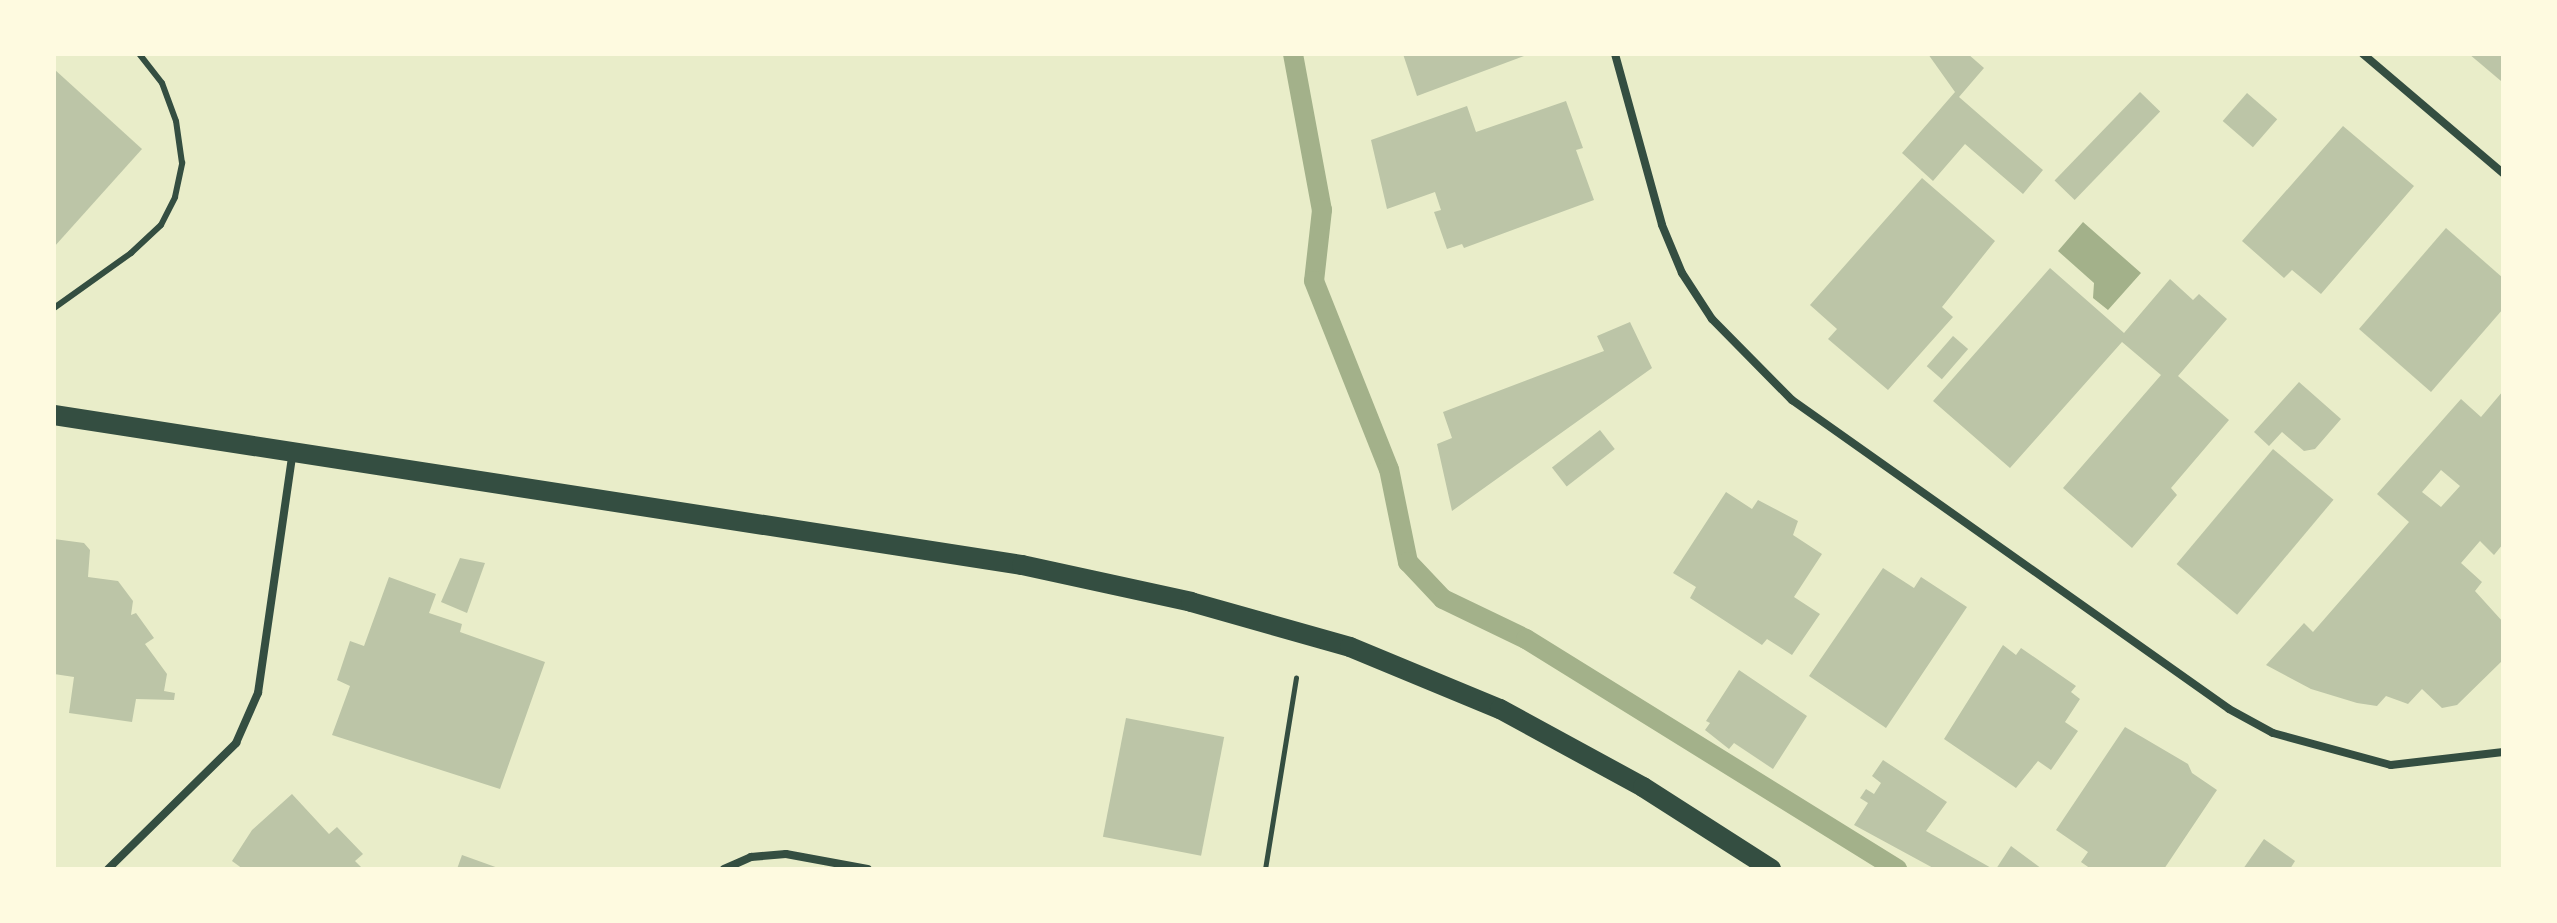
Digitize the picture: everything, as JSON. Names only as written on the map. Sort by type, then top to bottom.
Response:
[{"type":"main road","points":[[54,415],[1022,565],[1191,602],[1350,647],[1500,709],[1643,787],[1771,869]]},
{"type":"street","points":[[1615,54],[1662,225],[1682,273],[1712,319],[1792,400],[2229,709],[2273,733],[2391,765],[2503,752]]},
{"type":"street","points":[[2363,54],[2503,173]]},
{"type":"street","points":[[108,869],[236,743],[258,693],[293,450]]},
{"type":"street","points":[[724,869],[751,857],[786,854],[868,869]]},
{"type":"lane","points":[[54,308],[131,253],[161,225],[175,197],[182,163],[176,121],[162,83],[139,54]]},
{"type":"path","points":[[1265,869],[1290,698],[1307,635]]},
{"type":"shaded area","points":[[2083,222],[2141,273],[2108,310],[2093,298],[2094,283],[2058,251]]},
{"type":"building","points":[[1403,54],[1529,54],[1417,96]]},
{"type":"building","points":[[1928,54],[1968,54],[1984,68],[1959,97],[2043,170],[2023,194],[1965,144],[1933,181],[1902,153],[1955,92]]},
{"type":"building","points":[[2469,54],[2503,54],[2501,81]]},
{"type":"building","points":[[54,69],[142,149],[54,247]]},
{"type":"building","points":[[2140,92],[2160,111],[2075,200],[2055,180]]},
{"type":"building","points":[[2247,93],[2277,119],[2253,147],[2223,121]]},
{"type":"building","points":[[1566,101],[1583,148],[1576,150],[1594,200],[1464,248],[1462,244],[1447,249],[1434,212],[1441,210],[1435,192],[1387,209],[1371,140],[1467,106],[1476,132]]},
{"type":"building","points":[[2343,126],[2414,186],[2321,294],[2292,270],[2284,278],[2242,241]]},
{"type":"building","points":[[1922,178],[1995,241],[1942,307],[1953,317],[1888,390],[1828,339],[1837,329],[1810,305]]},
{"type":"building","points":[[2446,228],[2503,278],[2503,309],[2431,392],[2359,329]]},
{"type":"building","points":[[2050,268],[2124,333],[2170,279],[2193,300],[2199,294],[2227,319],[2178,376],[2229,420],[2171,488],[2177,495],[2132,548],[2063,488],[2161,375],[2122,342],[2010,468],[1933,401]]},
{"type":"building","points":[[1630,322],[1652,368],[1452,511],[1437,444],[1452,438],[1443,412],[1604,351],[1597,336]]},
{"type":"building","points":[[1953,336],[1968,349],[1942,379],[1927,366]]},
{"type":"building","points":[[2299,382],[2341,419],[2315,449],[2304,451],[2282,432],[2269,446],[2254,432]]},
{"type":"building","points":[[2503,391],[2503,544],[2494,555],[2480,541],[2461,563],[2482,582],[2475,591],[2503,622],[2503,660],[2457,705],[2442,708],[2422,689],[2408,704],[2386,696],[2377,706],[2357,703],[2311,689],[2266,665],[2304,623],[2313,632],[2409,522],[2377,494],[2461,399],[2481,417]],"holes":[[[2441,470],[2460,486],[2441,507],[2422,492]]]},
{"type":"building","points":[[1600,430],[1615,449],[1567,486],[1552,468]]},
{"type":"building","points":[[2273,449],[2334,500],[2237,615],[2177,564]]},
{"type":"building","points":[[1726,492],[1752,509],[1758,500],[1798,521],[1793,535],[1822,554],[1794,597],[1820,614],[1792,655],[1767,639],[1762,645],[1690,598],[1696,587],[1673,573]]},
{"type":"building","points":[[54,539],[84,543],[90,550],[88,577],[118,581],[133,601],[131,615],[136,613],[154,638],[145,644],[167,674],[164,691],[175,693],[174,700],[136,699],[132,722],[69,713],[74,677],[54,674]]},
{"type":"building","points":[[460,558],[485,563],[467,613],[441,602]]},
{"type":"building","points":[[1883,568],[1914,588],[1921,577],[1967,607],[1886,728],[1809,676]]},
{"type":"building","points":[[389,577],[436,594],[429,613],[462,624],[460,632],[545,662],[500,789],[332,735],[350,686],[337,680],[350,641],[364,646]]},
{"type":"building","points":[[2003,645],[2016,655],[2021,648],[2076,686],[2071,692],[2080,699],[2065,722],[2078,731],[2051,770],[2038,761],[2016,788],[1944,739]]},
{"type":"building","points":[[1739,670],[1807,716],[1773,769],[1734,743],[1729,749],[1705,730],[1710,723],[1706,721]]},
{"type":"building","points":[[1126,718],[1224,737],[1201,856],[1103,837]]},
{"type":"building","points":[[2125,727],[2188,764],[2192,773],[2217,790],[2164,869],[2091,869],[2081,862],[2088,852],[2056,830]]},
{"type":"building","points":[[1883,760],[1947,802],[1926,831],[1993,869],[1935,869],[1854,825],[1868,803],[1860,798],[1866,789],[1874,794],[1881,783],[1872,776]]},
{"type":"building","points":[[292,794],[329,834],[337,827],[363,854],[355,861],[363,869],[243,869],[232,861],[252,830]]},
{"type":"building","points":[[2264,839],[2295,861],[2290,869],[2243,869]]},
{"type":"building","points":[[2011,846],[2042,869],[1996,869]]},
{"type":"building","points":[[462,855],[501,869],[457,869]]},
{"type":"waterway","points":[[1293,54],[1322,210],[1314,281],[1389,469],[1408,562],[1443,599],[1526,639],[1897,869]]}]
